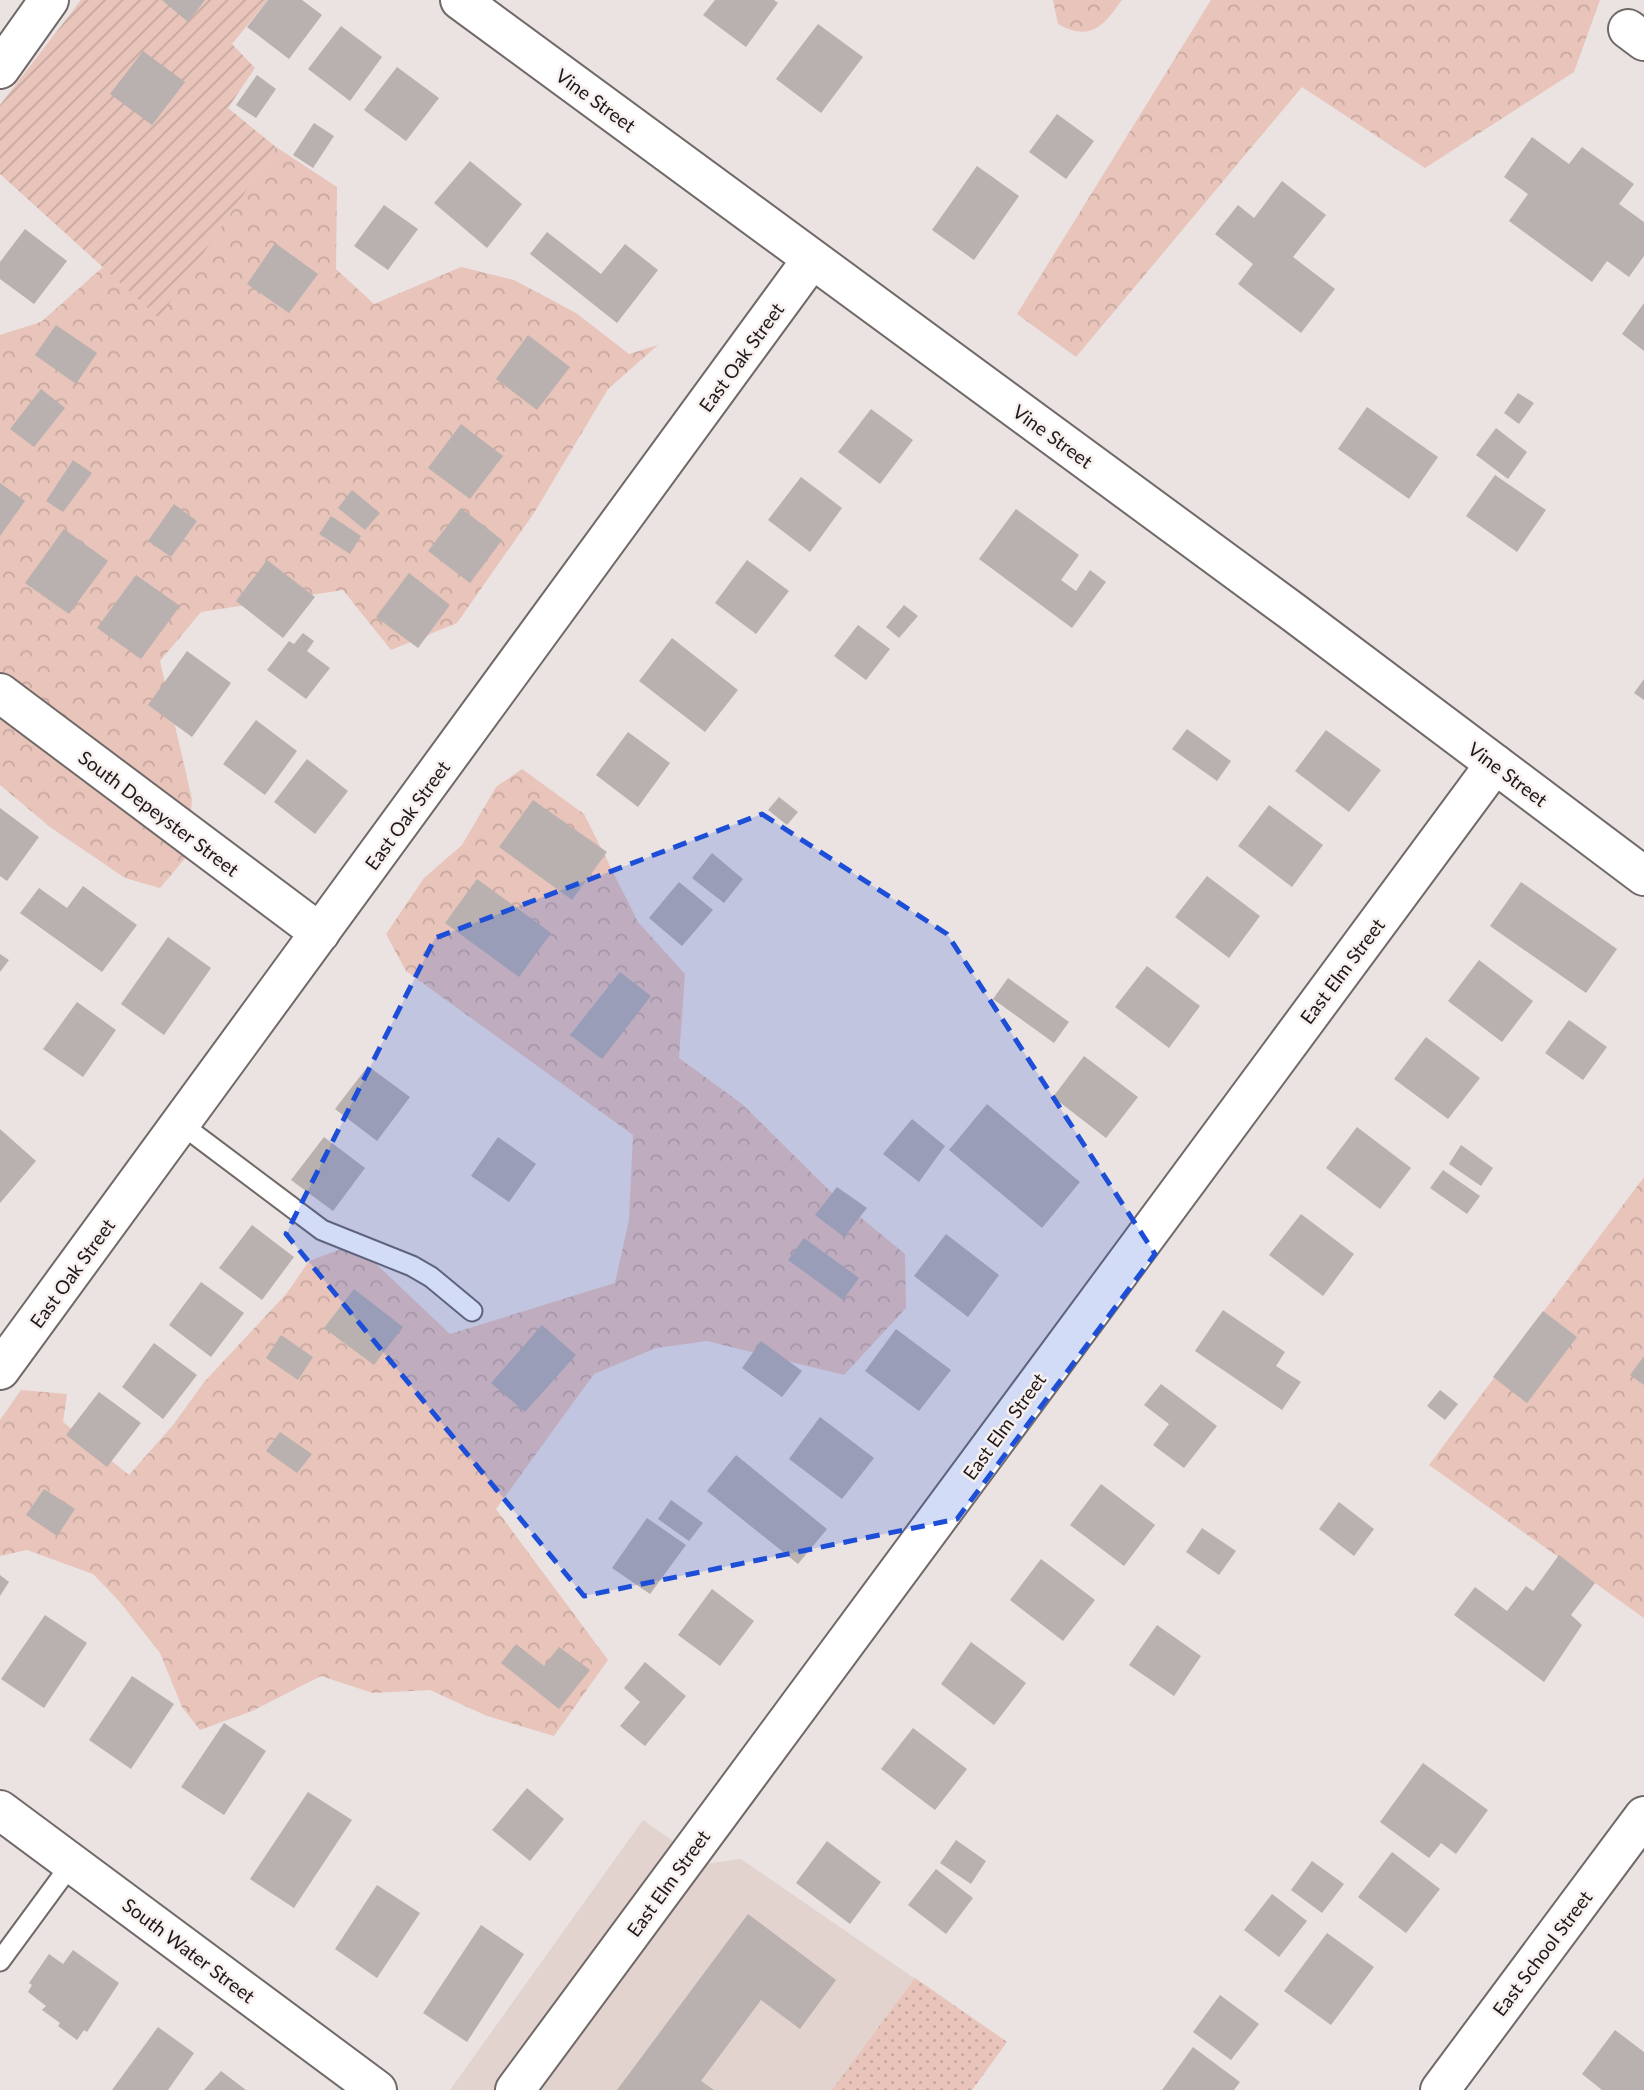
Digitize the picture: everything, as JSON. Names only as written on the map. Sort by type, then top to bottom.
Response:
[{"type":"street","points":[[0,69],[49,0]]},
{"type":"street","name":"Vine Street","points":[[460,0],[1644,876]]},
{"type":"street","name":"East Oak Street","points":[[0,1370],[812,260]]},
{"type":"street","name":"South Depeyster Street","points":[[0,693],[320,933]]},
{"type":"street","name":"East Elm Street","points":[[515,2090],[1495,764]]},
{"type":"street","name":"South Water Street","points":[[0,1810],[361,2085]]},
{"type":"street","name":"East School Street","points":[[1440,2090],[1644,1816]]},
{"type":"lane","points":[[181,1124],[322,1230],[412,1266],[431,1277],[472,1311]]},
{"type":"lane","points":[[0,1961],[72,1863]]},
{"type":"highlighted area","points":[[762,814],[947,934],[1155,1254],[957,1519],[584,1596],[286,1234],[435,938]]},
{"type":"shaded area","points":[[643,1820],[705,1864],[741,1859],[1007,2042],[972,2090],[450,2090]]},
{"type":"green space","points":[[81,0],[268,0],[232,44],[255,68],[228,108],[276,147],[159,318],[0,174],[0,105]]},
{"type":"green space","points":[[1053,0],[1122,0],[1102,24],[1079,32],[1058,24]]},
{"type":"green space","points":[[1211,0],[1600,0],[1574,72],[1425,168],[1302,87],[1076,357],[1017,314]]},
{"type":"green space","points":[[276,147],[337,187],[336,269],[374,304],[461,267],[514,280],[576,313],[629,354],[658,345],[608,389],[534,513],[457,623],[391,650],[343,590],[201,612],[160,661],[192,799],[187,856],[160,888],[125,878],[50,827],[0,785],[0,335],[41,322],[103,267],[159,317]]},
{"type":"green space","points":[[522,769],[584,814],[638,922],[685,974],[679,1058],[742,1104],[837,1198],[905,1254],[906,1308],[844,1375],[707,1341],[656,1348],[594,1374],[496,1509],[608,1660],[554,1736],[487,1716],[430,1690],[373,1693],[321,1676],[252,1711],[200,1730],[182,1707],[160,1653],[119,1601],[93,1574],[27,1550],[0,1556],[0,1420],[21,1390],[67,1394],[63,1422],[129,1475],[173,1425],[205,1381],[287,1293],[309,1261],[355,1244],[450,1334],[615,1283],[629,1220],[633,1135],[406,971],[386,934],[424,878],[462,845],[496,787]]},
{"type":"green space","points":[[1644,1177],[1644,1618],[1429,1465]]},
{"type":"green space","points":[[915,1978],[1007,2042],[972,2090],[832,2090]]},
{"type":"building","points":[[162,0],[205,0],[188,22]]},
{"type":"building","points":[[268,0],[302,0],[322,15],[289,59],[247,27]]},
{"type":"building","points":[[715,0],[774,0],[778,3],[746,47],[703,15]]},
{"type":"building","points":[[818,24],[863,57],[821,113],[776,79]]},
{"type":"building","points":[[341,26],[382,57],[350,101],[308,69]]},
{"type":"building","points":[[143,51],[185,82],[152,125],[110,94]]},
{"type":"building","points":[[397,67],[439,98],[406,141],[364,110]]},
{"type":"building","points":[[257,75],[276,89],[256,118],[236,105]]},
{"type":"building","points":[[1057,114],[1094,141],[1066,179],[1029,152]]},
{"type":"building","points":[[314,123],[334,136],[313,168],[293,155]]},
{"type":"building","points":[[1532,137],[1569,164],[1582,147],[1634,184],[1619,204],[1644,222],[1644,256],[1629,277],[1607,261],[1592,282],[1509,221],[1528,194],[1504,177]]},
{"type":"building","points":[[470,161],[522,204],[487,248],[434,203]]},
{"type":"building","points":[[977,166],[1019,196],[974,260],[932,230]]},
{"type":"building","points":[[1282,181],[1326,215],[1293,257],[1335,289],[1301,333],[1238,284],[1253,264],[1215,234],[1238,205],[1254,218]]},
{"type":"building","points":[[384,205],[418,229],[388,270],[354,246]]},
{"type":"building","points":[[25,229],[67,261],[34,304],[0,279],[0,262]]},
{"type":"building","points":[[547,232],[601,274],[625,244],[658,270],[617,323],[530,254]]},
{"type":"building","points":[[275,243],[318,274],[289,313],[247,284]]},
{"type":"building","points":[[1644,303],[1644,351],[1622,334]]},
{"type":"building","points":[[56,325],[97,353],[76,384],[35,355]]},
{"type":"building","points":[[528,335],[570,367],[537,410],[496,379]]},
{"type":"building","points":[[41,389],[65,408],[34,447],[10,429]]},
{"type":"building","points":[[1518,393],[1534,403],[1519,424],[1504,413]]},
{"type":"building","points":[[1367,407],[1438,457],[1409,499],[1338,449]]},
{"type":"building","points":[[871,409],[913,440],[880,484],[838,452]]},
{"type":"building","points":[[461,424],[503,456],[470,499],[428,468]]},
{"type":"building","points":[[1496,428],[1527,452],[1508,479],[1476,455]]},
{"type":"building","points":[[73,460],[92,473],[63,512],[46,501]]},
{"type":"building","points":[[1495,475],[1546,510],[1517,552],[1466,516]]},
{"type":"building","points":[[801,477],[842,508],[810,552],[768,520]]},
{"type":"building","points":[[0,483],[25,501],[0,536]]},
{"type":"building","points":[[352,490],[380,513],[365,530],[338,508]]},
{"type":"building","points":[[174,504],[197,521],[171,557],[148,541]]},
{"type":"building","points":[[461,508],[502,540],[470,583],[428,551]]},
{"type":"building","points":[[1016,509],[1079,555],[1061,580],[1076,591],[1090,570],[1106,582],[1072,628],[979,559]]},
{"type":"building","points":[[331,516],[361,536],[350,554],[319,534]]},
{"type":"building","points":[[64,529],[108,561],[69,614],[25,583]]},
{"type":"building","points":[[267,560],[315,597],[283,638],[236,601]]},
{"type":"building","points":[[747,560],[789,591],[756,634],[715,603]]},
{"type":"building","points":[[409,573],[450,605],[418,648],[376,617]]},
{"type":"building","points":[[136,575],[180,606],[141,659],[97,628]]},
{"type":"building","points":[[904,605],[918,616],[899,638],[886,627]]},
{"type":"building","points":[[858,625],[890,649],[866,680],[834,656]]},
{"type":"building","points":[[303,633],[314,641],[307,651],[330,668],[306,699],[267,670],[289,641],[294,644]]},
{"type":"building","points":[[672,638],[738,690],[705,732],[639,681]]},
{"type":"building","points":[[187,651],[231,683],[192,737],[148,705]]},
{"type":"building","points":[[1644,679],[1644,700],[1634,693]]},
{"type":"building","points":[[256,720],[297,751],[265,795],[223,764]]},
{"type":"building","points":[[1187,729],[1231,761],[1217,781],[1172,749]]},
{"type":"building","points":[[1326,730],[1381,770],[1349,812],[1295,771]]},
{"type":"building","points":[[628,732],[670,763],[638,807],[596,775]]},
{"type":"building","points":[[307,759],[348,791],[315,834],[274,802]]},
{"type":"building","points":[[779,797],[798,812],[787,825],[768,810]]},
{"type":"building","points":[[533,800],[607,852],[572,900],[499,847]]},
{"type":"building","points":[[1269,805],[1323,845],[1292,887],[1238,846]]},
{"type":"building","points":[[0,808],[39,837],[7,881],[0,876]]},
{"type":"building","points":[[712,853],[743,879],[724,903],[692,878]]},
{"type":"building","points":[[1207,876],[1260,916],[1229,958],[1175,917]]},
{"type":"building","points":[[477,879],[551,933],[519,977],[445,923]]},
{"type":"building","points":[[679,882],[713,910],[682,946],[649,918]]},
{"type":"building","points":[[1521,882],[1617,949],[1586,993],[1490,926]]},
{"type":"building","points":[[83,886],[137,925],[102,972],[20,913],[39,888],[67,908]]},
{"type":"building","points":[[168,937],[211,968],[164,1035],[121,1004]]},
{"type":"building","points":[[0,954],[9,960],[0,972]]},
{"type":"building","points":[[1479,960],[1533,1001],[1502,1042],[1448,1001]]},
{"type":"building","points":[[1147,966],[1200,1006],[1169,1048],[1115,1007]]},
{"type":"building","points":[[620,972],[651,996],[602,1059],[570,1035]]},
{"type":"building","points":[[1008,978],[1069,1022],[1054,1043],[993,999]]},
{"type":"building","points":[[77,1002],[116,1030],[83,1077],[43,1049]]},
{"type":"building","points":[[1569,1020],[1607,1047],[1583,1080],[1545,1053]]},
{"type":"building","points":[[1426,1037],[1480,1078],[1448,1119],[1394,1079]]},
{"type":"building","points":[[1084,1056],[1138,1097],[1106,1138],[1053,1097]]},
{"type":"building","points":[[368,1066],[410,1097],[377,1141],[335,1109]]},
{"type":"building","points":[[987,1104],[1080,1182],[1042,1228],[949,1150]]},
{"type":"building","points":[[912,1119],[945,1146],[919,1182],[883,1154]]},
{"type":"building","points":[[1357,1127],[1411,1168],[1380,1209],[1326,1168]]},
{"type":"building","points":[[0,1129],[36,1161],[0,1203]]},
{"type":"building","points":[[324,1137],[365,1168],[333,1211],[291,1180]]},
{"type":"building","points":[[498,1137],[536,1164],[509,1202],[471,1176]]},
{"type":"building","points":[[1461,1145],[1493,1168],[1481,1186],[1449,1164]]},
{"type":"building","points":[[1443,1170],[1480,1196],[1467,1214],[1430,1188]]},
{"type":"building","points":[[837,1187],[867,1208],[844,1237],[815,1215]]},
{"type":"building","points":[[1301,1214],[1354,1254],[1323,1296],[1269,1255]]},
{"type":"building","points":[[252,1225],[294,1257],[262,1300],[219,1268]]},
{"type":"building","points":[[946,1234],[999,1275],[968,1317],[914,1276]]},
{"type":"building","points":[[804,1238],[859,1278],[843,1300],[788,1260]]},
{"type":"building","points":[[201,1282],[244,1313],[211,1357],[169,1325]]},
{"type":"building","points":[[354,1289],[403,1327],[374,1365],[324,1328]]},
{"type":"building","points":[[1223,1310],[1285,1352],[1276,1366],[1301,1382],[1282,1410],[1195,1351]]},
{"type":"building","points":[[1543,1311],[1577,1337],[1527,1403],[1493,1377]]},
{"type":"building","points":[[542,1325],[576,1355],[525,1412],[491,1383]]},
{"type":"building","points":[[896,1329],[951,1370],[919,1411],[865,1371]]},
{"type":"building","points":[[281,1335],[313,1357],[298,1380],[266,1358]]},
{"type":"building","points":[[761,1341],[802,1371],[782,1397],[742,1368]]},
{"type":"building","points":[[154,1343],[197,1375],[163,1419],[122,1387]]},
{"type":"building","points":[[1644,1356],[1644,1385],[1630,1375]]},
{"type":"building","points":[[1161,1384],[1217,1426],[1184,1468],[1153,1445],[1169,1424],[1144,1405]]},
{"type":"building","points":[[1440,1390],[1458,1404],[1445,1420],[1427,1406]]},
{"type":"building","points":[[99,1392],[141,1423],[107,1467],[66,1435]]},
{"type":"building","points":[[820,1417],[874,1458],[842,1499],[789,1459]]},
{"type":"building","points":[[280,1432],[312,1454],[297,1473],[266,1451]]},
{"type":"building","points":[[736,1455],[827,1529],[798,1564],[707,1491]]},
{"type":"building","points":[[1101,1484],[1155,1525],[1124,1566],[1070,1525]]},
{"type":"building","points":[[44,1489],[75,1509],[57,1536],[26,1515]]},
{"type":"building","points":[[671,1500],[703,1523],[689,1541],[658,1519]]},
{"type":"building","points":[[1339,1502],[1374,1529],[1354,1556],[1319,1529]]},
{"type":"building","points":[[647,1518],[686,1545],[650,1594],[612,1568]]},
{"type":"building","points":[[1202,1528],[1236,1551],[1219,1575],[1186,1552]]},
{"type":"building","points":[[1559,1555],[1595,1583],[1571,1615],[1582,1625],[1544,1682],[1454,1615],[1475,1587],[1507,1611],[1526,1586],[1533,1591]]},
{"type":"building","points":[[1041,1559],[1095,1600],[1063,1641],[1010,1600]]},
{"type":"building","points":[[0,1575],[9,1582],[0,1596]]},
{"type":"building","points":[[712,1589],[754,1621],[720,1666],[678,1635]]},
{"type":"building","points":[[45,1615],[87,1643],[44,1708],[1,1679]]},
{"type":"building","points":[[1157,1625],[1201,1656],[1174,1696],[1129,1665]]},
{"type":"building","points":[[971,1642],[1026,1683],[994,1725],[941,1684]]},
{"type":"building","points":[[516,1644],[544,1666],[559,1647],[590,1670],[559,1709],[501,1663]]},
{"type":"building","points":[[645,1662],[686,1696],[645,1746],[620,1726],[640,1702],[624,1688]]},
{"type":"building","points":[[132,1676],[174,1704],[131,1769],[89,1740]]},
{"type":"building","points":[[224,1723],[266,1751],[224,1815],[181,1787]]},
{"type":"building","points":[[913,1728],[967,1769],[935,1810],[881,1769]]},
{"type":"building","points":[[1423,1763],[1488,1810],[1456,1854],[1441,1843],[1429,1858],[1380,1822]]},
{"type":"building","points":[[527,1788],[564,1819],[530,1861],[492,1830]]},
{"type":"building","points":[[308,1792],[352,1820],[294,1908],[250,1879]]},
{"type":"building","points":[[956,1840],[986,1861],[971,1884],[940,1863]]},
{"type":"building","points":[[827,1841],[881,1882],[850,1924],[796,1883]]},
{"type":"building","points":[[1392,1852],[1440,1889],[1406,1933],[1358,1897]]},
{"type":"building","points":[[1312,1861],[1344,1884],[1322,1913],[1291,1890]]},
{"type":"building","points":[[936,1869],[973,1898],[946,1934],[908,1905]]},
{"type":"building","points":[[377,1885],[420,1913],[377,1978],[335,1949]]},
{"type":"building","points":[[1272,1894],[1307,1921],[1279,1957],[1244,1930]]},
{"type":"building","points":[[748,1914],[836,1980],[800,2029],[761,2000],[701,2081],[714,2090],[617,2090]]},
{"type":"building","points":[[481,1925],[524,1954],[467,2042],[423,2013]]},
{"type":"building","points":[[1327,1933],[1374,1967],[1331,2025],[1284,1991]]},
{"type":"building","points":[[73,1950],[119,1983],[87,2032],[84,2030],[77,2040],[58,2026],[60,2023],[42,2010],[46,2006],[28,1992],[32,1985],[29,1983],[49,1954],[63,1964]]},
{"type":"building","points":[[1220,1995],[1259,2024],[1231,2060],[1193,2032]]},
{"type":"building","points":[[158,2027],[194,2053],[168,2090],[112,2090]]},
{"type":"building","points":[[1615,2030],[1644,2052],[1644,2090],[1602,2090],[1582,2074]]},
{"type":"building","points":[[1193,2047],[1240,2082],[1234,2090],[1162,2090]]},
{"type":"building","points":[[221,2071],[246,2090],[204,2090]]}]
